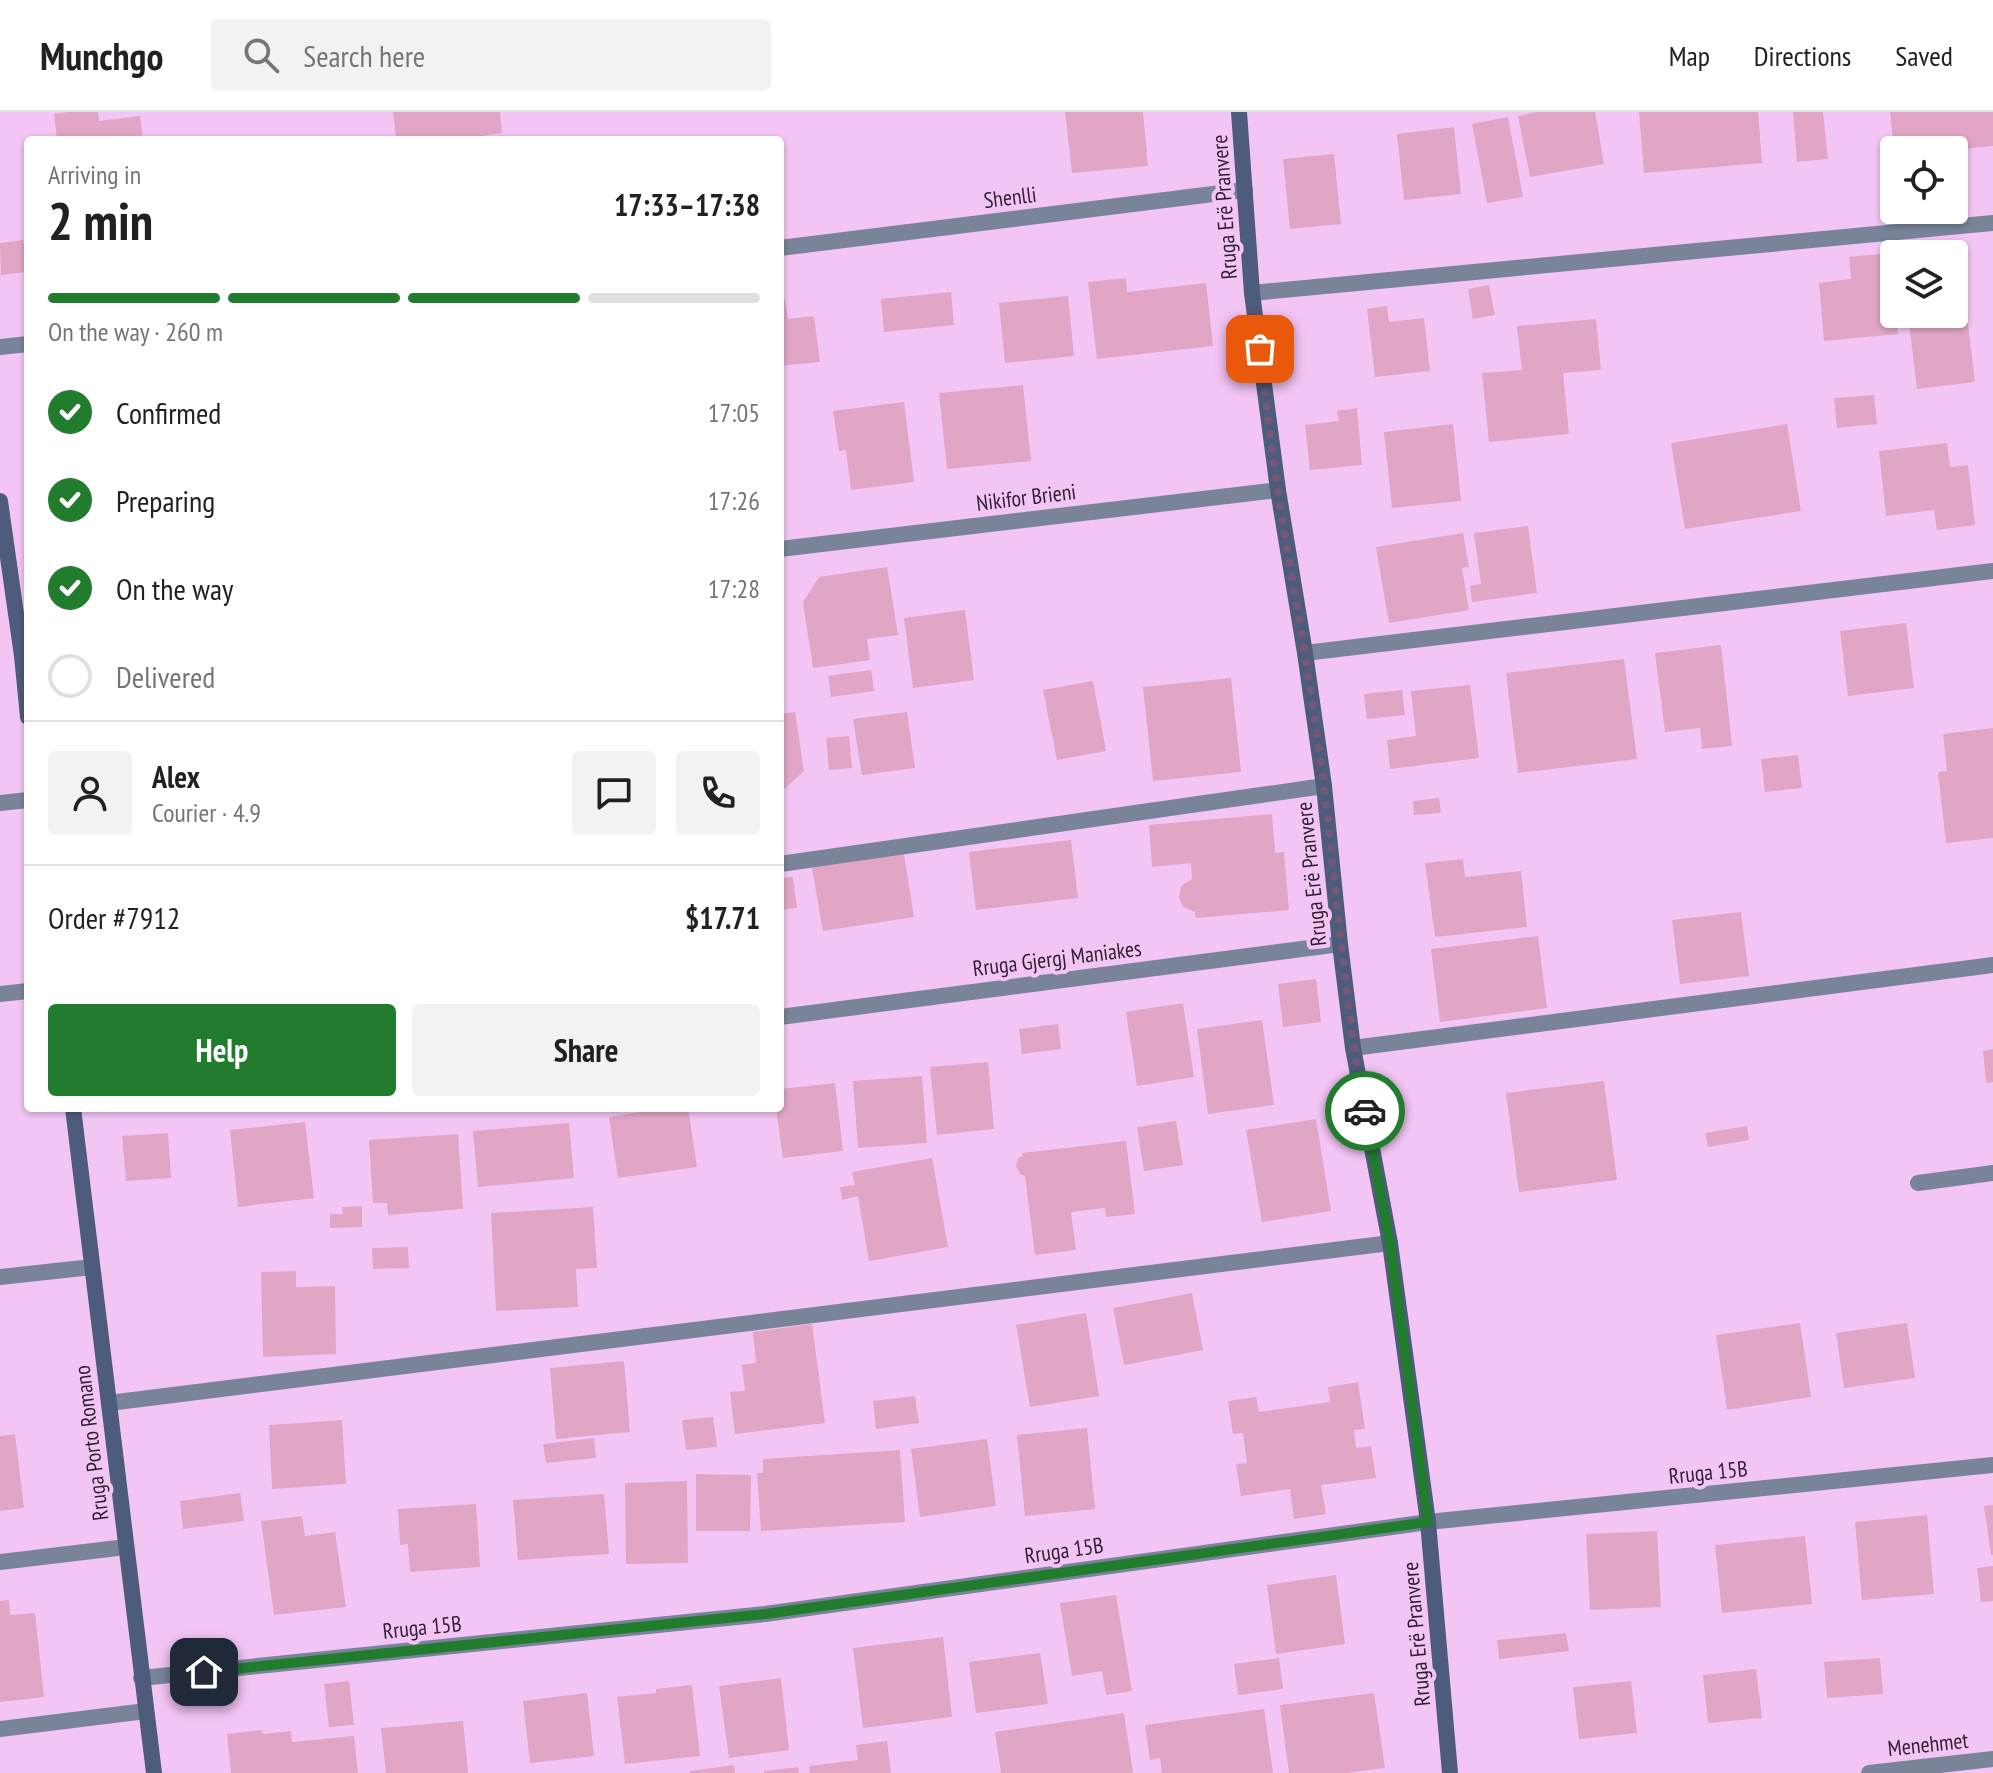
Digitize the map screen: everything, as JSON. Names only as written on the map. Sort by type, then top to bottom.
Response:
[{"type":"street","name":"Rruga Erë Pranvere","points":[[1239,112],[1252,293],[1278,490],[1324,786],[1353,1048],[1390,1243],[1428,1522],[1450,1773]]},
{"type":"street","name":"Shenlli","points":[[784,248],[1245,190]]},
{"type":"street","points":[[1252,293],[1993,223]]},
{"type":"street","points":[[0,347],[24,344]]},
{"type":"street","name":"Nikifor Brieni","points":[[784,549],[1278,490]]},
{"type":"street","points":[[0,501],[2,529],[24,650]]},
{"type":"street","points":[[1305,653],[1993,571]]},
{"type":"street","points":[[784,863],[1324,786]]},
{"type":"street","points":[[0,803],[24,800]]},
{"type":"street","name":"Rruga Gjergj Maniakes","points":[[784,1016],[1340,944]]},
{"type":"street","points":[[1353,1048],[1993,965]]},
{"type":"street","points":[[0,994],[24,991]]},
{"type":"street","name":"Rruga Porto Romano","points":[[73,1112],[154,1773]]},
{"type":"street","points":[[1918,1183],[1993,1173]]},
{"type":"street","points":[[109,1403],[1390,1243]]},
{"type":"street","points":[[0,1277],[92,1267]]},
{"type":"street","name":"Rruga 15B","points":[[141,1678],[765,1614],[1428,1522],[1993,1465]]},
{"type":"street","points":[[0,1562],[126,1547]]},
{"type":"street","points":[[0,1729],[146,1711]]},
{"type":"street","name":"Menehmet","points":[[1869,1773],[1993,1759]]},
{"type":"building","points":[[98,112],[99,121],[140,116],[142,136],[57,136],[54,114]]},
{"type":"building","points":[[393,112],[500,112],[502,133],[396,136]]},
{"type":"building","points":[[1065,112],[1143,112],[1148,166],[1072,173]]},
{"type":"building","points":[[1537,112],[1595,112],[1604,164],[1530,177],[1518,116]]},
{"type":"building","points":[[1639,112],[1758,112],[1762,163],[1644,173]]},
{"type":"building","points":[[1793,112],[1823,112],[1828,159],[1797,162]]},
{"type":"building","points":[[1890,112],[1993,112],[1993,146],[1968,148],[1968,136],[1893,136]]},
{"type":"building","points":[[1508,117],[1523,197],[1487,203],[1472,124]]},
{"type":"building","points":[[1454,127],[1461,194],[1404,200],[1397,134]]},
{"type":"building","points":[[1334,154],[1341,224],[1290,229],[1283,159]]},
{"type":"building","points":[[23,240],[24,272],[1,275],[0,243]]},
{"type":"building","points":[[1880,254],[1880,328],[1897,328],[1898,334],[1824,341],[1819,283],[1851,279],[1849,257]]},
{"type":"building","points":[[1126,278],[1127,292],[1206,283],[1213,346],[1097,359],[1088,282]]},
{"type":"building","points":[[1489,285],[1495,315],[1473,319],[1468,289]]},
{"type":"building","points":[[951,292],[954,325],[884,332],[881,299]]},
{"type":"building","points":[[1068,296],[1074,356],[1005,363],[999,303]]},
{"type":"building","points":[[784,299],[788,319],[814,316],[820,362],[784,366]]},
{"type":"building","points":[[1387,306],[1389,322],[1424,318],[1430,371],[1375,377],[1367,309]]},
{"type":"building","points":[[1596,319],[1601,370],[1563,373],[1569,434],[1489,442],[1482,373],[1522,370],[1517,326]]},
{"type":"building","points":[[1968,323],[1975,382],[1917,389],[1910,328],[1968,328]]},
{"type":"building","points":[[1023,385],[1031,461],[947,469],[939,393]]},
{"type":"building","points":[[1874,395],[1877,424],[1837,428],[1834,398]]},
{"type":"building","points":[[904,402],[914,482],[851,490],[846,450],[839,451],[833,411]]},
{"type":"building","points":[[1357,408],[1362,465],[1310,470],[1305,425],[1339,421],[1337,411]]},
{"type":"building","points":[[1453,424],[1461,501],[1392,508],[1384,432]]},
{"type":"building","points":[[1787,424],[1801,511],[1685,529],[1671,443]]},
{"type":"building","points":[[1947,443],[1950,467],[1968,465],[1975,525],[1937,530],[1934,510],[1886,516],[1879,451]]},
{"type":"building","points":[[1528,526],[1537,593],[1472,602],[1470,586],[1481,584],[1474,533]]},
{"type":"building","points":[[1463,533],[1469,567],[1462,568],[1469,610],[1389,623],[1376,547]]},
{"type":"building","points":[[887,567],[898,635],[867,639],[870,660],[813,668],[803,602],[819,577]]},
{"type":"building","points":[[965,610],[974,680],[913,688],[904,618]]},
{"type":"building","points":[[1906,623],[1914,688],[1848,696],[1840,631]]},
{"type":"building","points":[[1721,645],[1732,746],[1702,749],[1700,728],[1665,732],[1655,653]]},
{"type":"building","points":[[1624,659],[1637,759],[1518,773],[1506,673]]},
{"type":"building","points":[[871,670],[874,691],[831,697],[828,676]]},
{"type":"building","points":[[1231,678],[1241,772],[1153,781],[1143,687]]},
{"type":"building","points":[[1093,681],[1106,751],[1057,760],[1043,690]]},
{"type":"building","points":[[1470,685],[1479,758],[1390,769],[1387,740],[1416,736],[1411,691]]},
{"type":"building","points":[[1402,690],[1405,715],[1367,719],[1364,694]]},
{"type":"building","points":[[795,712],[804,771],[784,789],[784,713]]},
{"type":"building","points":[[907,712],[915,768],[862,775],[853,719]]},
{"type":"building","points":[[1993,728],[1993,838],[1946,843],[1938,772],[1947,771],[1943,734]]},
{"type":"building","points":[[849,736],[852,768],[829,770],[826,738]]},
{"type":"building","points":[[1798,755],[1802,788],[1765,792],[1761,759]]},
{"type":"building","points":[[1439,798],[1441,813],[1414,815],[1413,801]]},
{"type":"building","points":[[1272,814],[1275,853],[1284,852],[1289,910],[1196,918],[1195,912],[1183,907],[1179,897],[1181,886],[1192,879],[1191,863],[1152,867],[1149,825]]},
{"type":"building","points":[[1071,840],[1078,898],[976,910],[969,852]]},
{"type":"building","points":[[903,848],[914,917],[823,931],[811,862]]},
{"type":"building","points":[[1463,859],[1465,877],[1521,871],[1527,927],[1435,937],[1425,863]]},
{"type":"building","points":[[793,877],[797,908],[784,910],[784,878]]},
{"type":"building","points":[[1741,912],[1749,976],[1680,984],[1672,920]]},
{"type":"building","points":[[1538,936],[1547,1008],[1440,1022],[1431,949]]},
{"type":"building","points":[[1316,979],[1321,1022],[1283,1027],[1278,984]]},
{"type":"building","points":[[1183,1003],[1194,1077],[1137,1086],[1126,1012]]},
{"type":"building","points":[[1262,1020],[1274,1105],[1208,1114],[1197,1029]]},
{"type":"building","points":[[1058,1024],[1061,1049],[1022,1054],[1019,1029]]},
{"type":"building","points":[[1993,1049],[1993,1082],[1986,1083],[1983,1051]]},
{"type":"building","points":[[988,1062],[994,1129],[937,1135],[930,1067]]},
{"type":"building","points":[[922,1076],[927,1143],[858,1148],[853,1081]]},
{"type":"building","points":[[1604,1081],[1617,1180],[1519,1192],[1506,1093]]},
{"type":"building","points":[[835,1083],[843,1151],[783,1158],[777,1112],[784,1112],[784,1089]]},
{"type":"building","points":[[641,1112],[689,1112],[697,1167],[618,1178],[609,1117]]},
{"type":"building","points":[[1316,1119],[1331,1211],[1262,1222],[1246,1130]]},
{"type":"building","points":[[1176,1121],[1183,1165],[1144,1171],[1137,1127]]},
{"type":"building","points":[[305,1122],[314,1198],[238,1207],[230,1130]]},
{"type":"building","points":[[569,1123],[574,1178],[478,1187],[473,1131]]},
{"type":"building","points":[[1747,1126],[1749,1140],[1708,1147],[1705,1133]]},
{"type":"building","points":[[168,1133],[171,1178],[126,1181],[122,1136]]},
{"type":"building","points":[[458,1134],[463,1209],[388,1215],[387,1203],[373,1203],[369,1140]]},
{"type":"building","points":[[1126,1141],[1135,1214],[1106,1217],[1105,1208],[1071,1212],[1076,1250],[1035,1255],[1025,1176],[1016,1166],[1018,1158],[1023,1156],[1022,1153]]},
{"type":"building","points":[[932,1158],[948,1247],[869,1261],[858,1196],[842,1200],[840,1187],[855,1185],[852,1172]]},
{"type":"building","points":[[362,1206],[362,1227],[330,1228],[330,1214],[343,1214],[342,1207]]},
{"type":"building","points":[[593,1207],[597,1268],[576,1269],[578,1307],[496,1311],[491,1213]]},
{"type":"building","points":[[408,1247],[409,1268],[373,1269],[372,1248]]},
{"type":"building","points":[[296,1271],[296,1287],[335,1286],[336,1354],[263,1357],[261,1272]]},
{"type":"building","points":[[1192,1293],[1203,1350],[1124,1365],[1113,1308]]},
{"type":"building","points":[[1086,1313],[1099,1396],[1030,1407],[1016,1325]]},
{"type":"building","points":[[1800,1323],[1811,1397],[1727,1410],[1716,1335]]},
{"type":"building","points":[[1907,1323],[1915,1378],[1844,1388],[1836,1333]]},
{"type":"building","points":[[812,1324],[825,1423],[735,1434],[730,1392],[745,1391],[742,1365],[756,1363],[753,1332]]},
{"type":"building","points":[[624,1361],[630,1432],[556,1439],[550,1368]]},
{"type":"building","points":[[1358,1382],[1365,1429],[1354,1430],[1356,1448],[1371,1446],[1376,1478],[1321,1485],[1326,1514],[1294,1519],[1290,1489],[1241,1496],[1236,1464],[1247,1463],[1243,1433],[1233,1434],[1228,1401],[1256,1397],[1259,1412],[1330,1402],[1328,1387]]},
{"type":"building","points":[[915,1396],[919,1423],[876,1429],[873,1401]]},
{"type":"building","points":[[713,1417],[717,1447],[686,1450],[682,1420]]},
{"type":"building","points":[[342,1420],[346,1484],[272,1489],[269,1425]]},
{"type":"building","points":[[1087,1428],[1095,1509],[1025,1516],[1017,1435]]},
{"type":"building","points":[[15,1434],[24,1508],[0,1511],[0,1436]]},
{"type":"building","points":[[594,1438],[596,1458],[546,1463],[543,1444]]},
{"type":"building","points":[[987,1439],[996,1506],[920,1517],[911,1449]]},
{"type":"building","points":[[900,1450],[905,1522],[761,1531],[757,1473],[763,1473],[763,1459]]},
{"type":"building","points":[[696,1474],[751,1475],[750,1531],[696,1531]]},
{"type":"building","points":[[687,1481],[688,1563],[626,1564],[625,1483]]},
{"type":"building","points":[[240,1493],[244,1521],[183,1529],[180,1501]]},
{"type":"building","points":[[604,1494],[609,1554],[518,1560],[513,1500]]},
{"type":"building","points":[[476,1504],[480,1567],[410,1572],[408,1544],[400,1545],[398,1509]]},
{"type":"building","points":[[1993,1505],[1993,1555],[1991,1555],[1984,1506]]},
{"type":"building","points":[[1927,1515],[1934,1594],[1862,1600],[1855,1522]]},
{"type":"building","points":[[302,1516],[305,1536],[335,1532],[346,1607],[274,1615],[261,1521]]},
{"type":"building","points":[[1657,1531],[1661,1607],[1590,1610],[1586,1534]]},
{"type":"building","points":[[1805,1536],[1812,1604],[1722,1613],[1715,1545]]},
{"type":"building","points":[[1993,1566],[1993,1601],[1981,1602],[1977,1568]]},
{"type":"building","points":[[1336,1575],[1345,1644],[1276,1654],[1267,1585]]},
{"type":"building","points":[[1116,1595],[1132,1691],[1106,1695],[1102,1671],[1072,1676],[1060,1603]]},
{"type":"building","points":[[9,1600],[10,1615],[35,1613],[44,1697],[0,1702],[0,1601]]},
{"type":"building","points":[[1566,1633],[1569,1651],[1499,1659],[1497,1640]]},
{"type":"building","points":[[943,1637],[952,1717],[863,1728],[853,1648]]},
{"type":"building","points":[[1040,1653],[1048,1704],[976,1713],[969,1662]]},
{"type":"building","points":[[1279,1658],[1283,1689],[1238,1695],[1234,1664]]},
{"type":"building","points":[[1880,1658],[1883,1694],[1827,1698],[1824,1662]]},
{"type":"building","points":[[1756,1669],[1762,1718],[1708,1723],[1703,1675]]},
{"type":"building","points":[[781,1678],[789,1750],[729,1758],[719,1686]]},
{"type":"building","points":[[349,1681],[354,1725],[329,1727],[324,1684]]},
{"type":"building","points":[[1631,1681],[1637,1733],[1579,1739],[1573,1687]]},
{"type":"building","points":[[692,1685],[700,1756],[625,1764],[617,1697]]},
{"type":"building","points":[[587,1693],[594,1756],[530,1763],[523,1701]]},
{"type":"building","points":[[1374,1693],[1385,1768],[1346,1773],[1289,1773],[1280,1705]]},
{"type":"building","points":[[1264,1709],[1273,1773],[1162,1773],[1160,1758],[1150,1760],[1145,1725]]},
{"type":"building","points":[[1124,1713],[1133,1773],[1001,1773],[995,1732]]},
{"type":"building","points":[[463,1721],[468,1773],[386,1773],[381,1728]]},
{"type":"building","points":[[262,1730],[263,1734],[291,1731],[292,1742],[354,1736],[358,1773],[231,1773],[227,1734]]},
{"type":"building","points":[[887,1741],[891,1773],[810,1773],[809,1766],[858,1760],[856,1745]]},
{"type":"building","points":[[734,1765],[735,1773],[690,1773],[690,1771]]},
{"type":"building","points":[[798,1767],[799,1773],[764,1773],[764,1771]]},
{"type":"way so far","points":[[1260,349],[1278,490],[1324,786],[1343,970],[1365,1111]]},
{"type":"route","points":[[204,1672],[765,1614],[1428,1522],[1390,1243],[1365,1111]]}]
